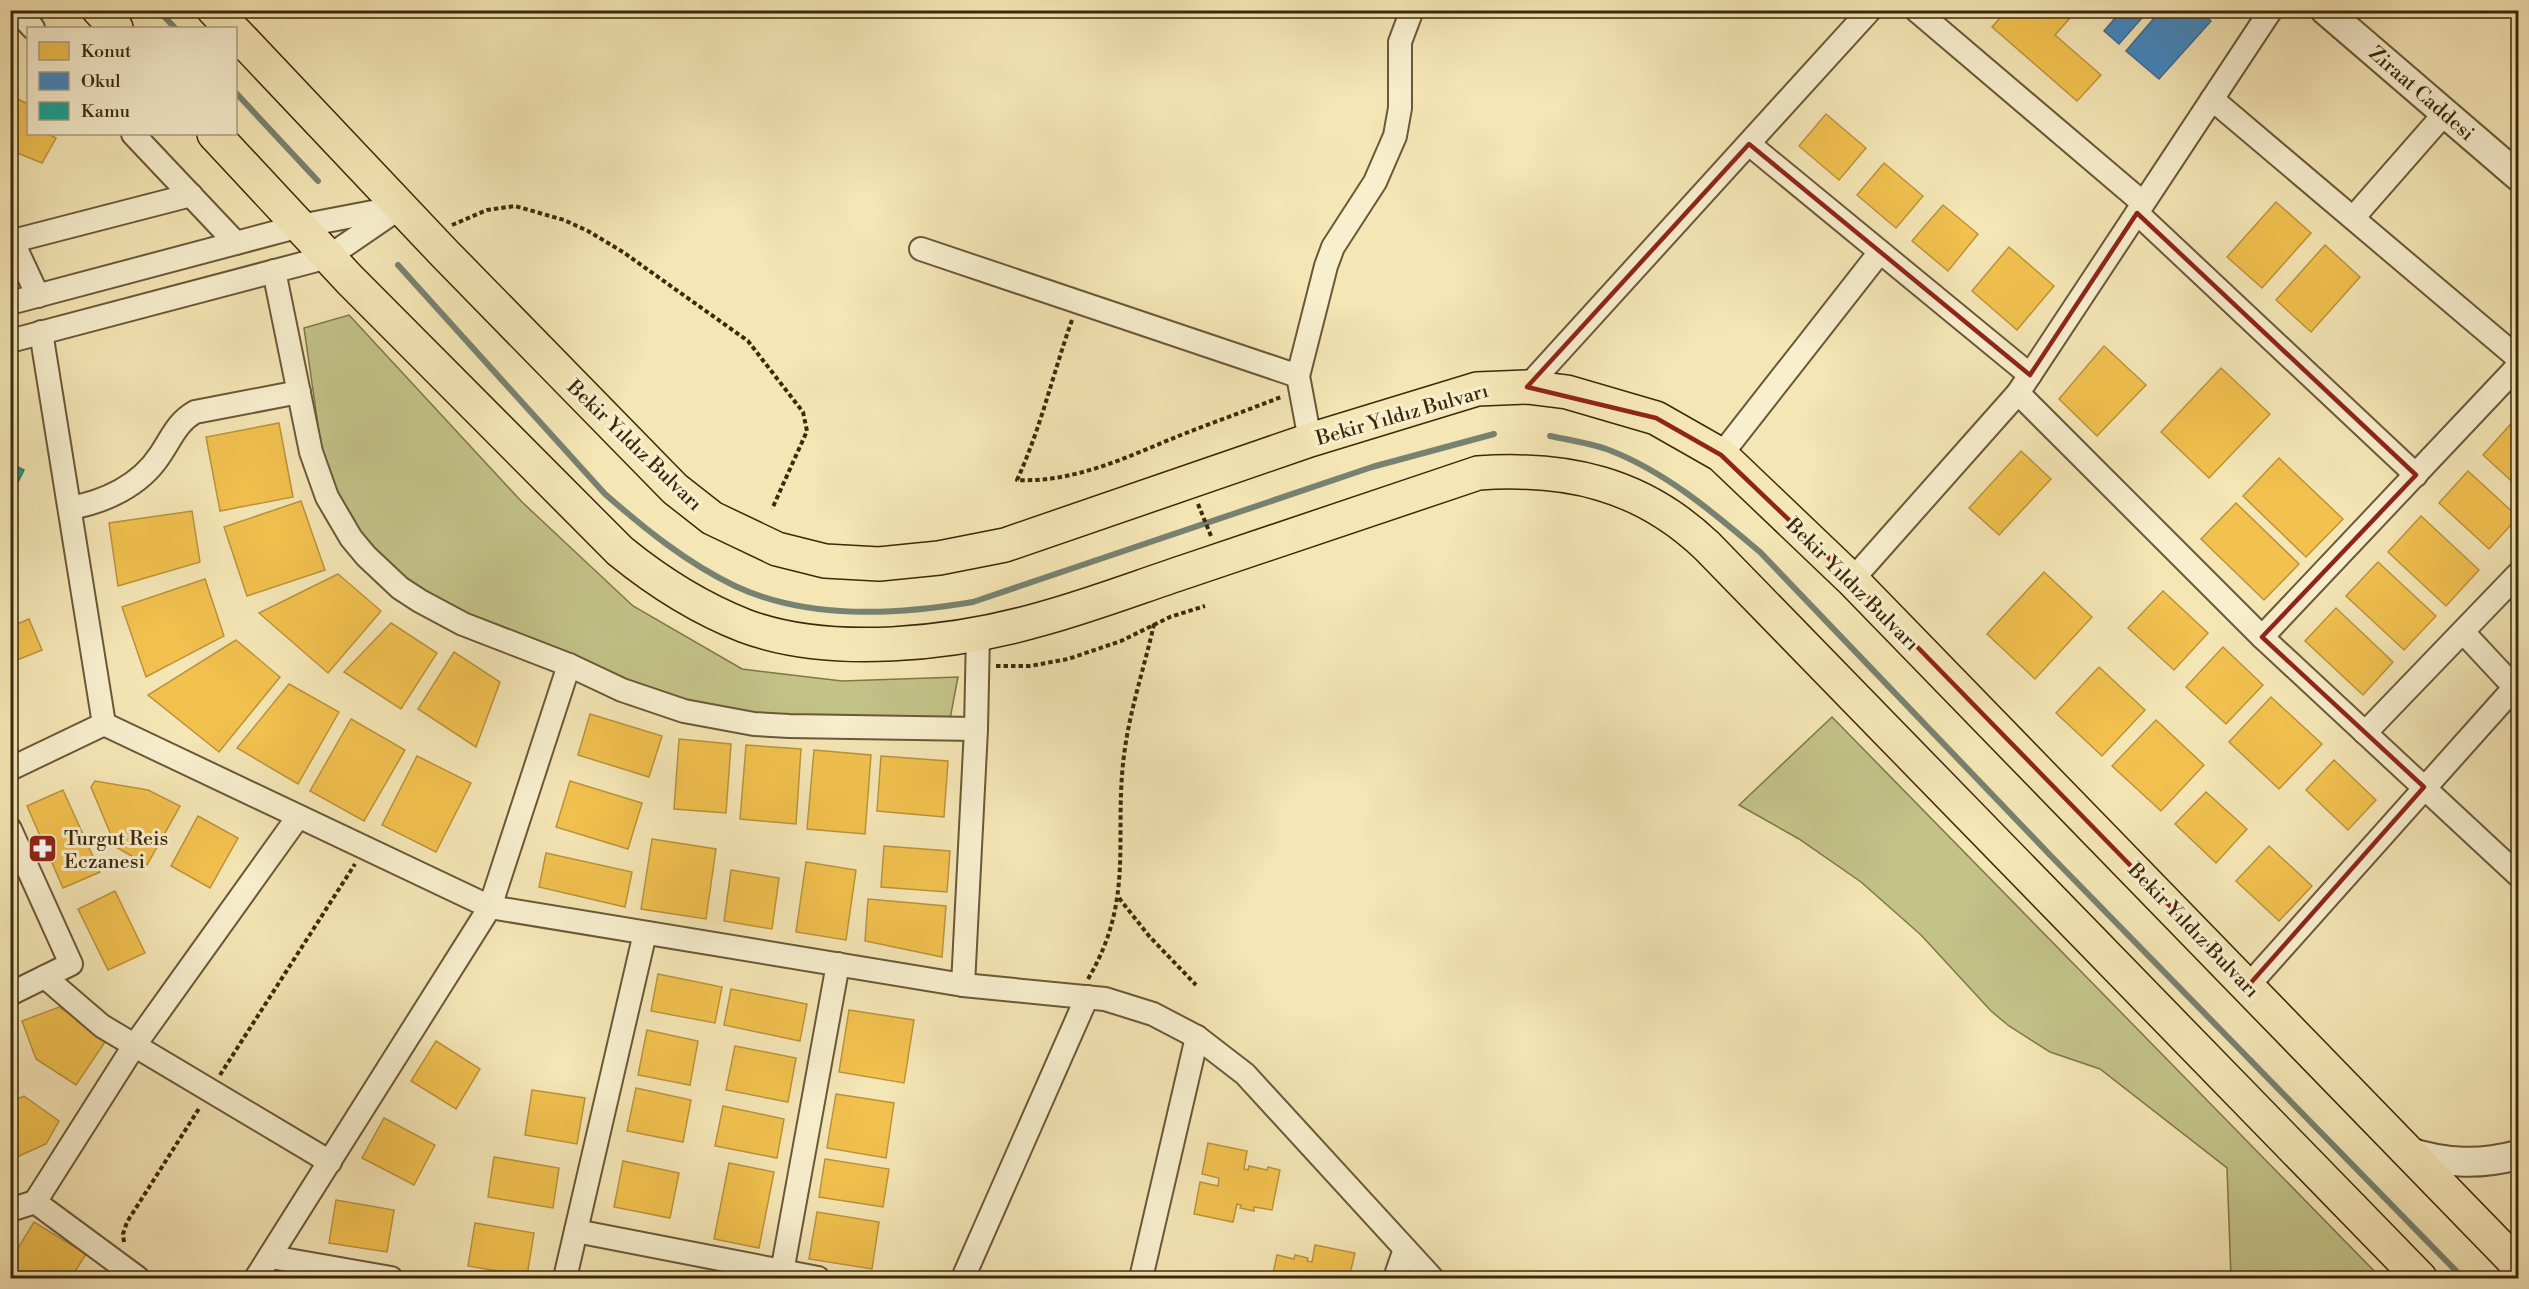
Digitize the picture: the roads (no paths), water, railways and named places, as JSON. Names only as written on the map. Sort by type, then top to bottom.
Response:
[{"type":"main road","points":[[99,10],[115,27]]},
{"type":"main road","points":[[214,10],[230,27]]},
{"type":"main road","name":"Bekir Yıldız Bulvarı","points":[[237,34],[401,207],[675,489],[712,518],[732,529],[777,549],[801,556],[852,564],[879,564],[939,558],[1005,545],[1310,440],[1477,389],[1527,387],[1567,392],[1639,412],[1678,429],[1721,455],[1852,580],[2518,1264]]},
{"type":"main road","points":[[215,135],[328,257],[613,545],[649,574],[691,600],[747,626],[802,639],[895,643],[944,640],[977,650],[1082,607],[1478,473],[1504,471],[1556,474],[1609,486],[1635,495],[1673,517],[1707,546],[2420,1278]]},
{"type":"street","points":[[16,10],[32,27]]},
{"type":"street","points":[[1310,440],[1299,383],[1326,266],[1333,247],[1375,182],[1395,136],[1400,108],[1400,42],[1412,10]]},
{"type":"street","points":[[1527,387],[1870,10]]},
{"type":"street","points":[[1916,10],[2140,208],[2416,475]]},
{"type":"street","points":[[1852,580],[2024,384],[2271,10]]},
{"type":"street","name":"Ziraat Caddesi","points":[[2325,10],[2518,176]]},
{"type":"street","points":[[2212,99],[2518,358]]},
{"type":"street","points":[[2353,218],[2445,113]]},
{"type":"street","points":[[134,135],[237,243]]},
{"type":"street","points":[[1749,144],[1880,252],[2024,384],[2262,637],[2518,875]]},
{"type":"street","points":[[38,296],[12,238],[191,195]]},
{"type":"street","points":[[10,303],[300,226],[401,207]]},
{"type":"street","points":[[10,341],[328,257],[401,207]]},
{"type":"street","points":[[921,249],[1078,302],[1299,383]]},
{"type":"street","points":[[1721,455],[1880,252]]},
{"type":"street","points":[[274,271],[317,475],[338,518],[366,556],[400,588],[441,613],[569,665],[595,679],[650,701],[719,718],[789,726],[976,729]]},
{"type":"street","points":[[41,332],[104,724]]},
{"type":"street","points":[[2262,637],[2518,366]]},
{"type":"street","points":[[70,508],[100,501],[140,478],[159,458],[182,421],[195,412],[299,392]]},
{"type":"street","points":[[2366,733],[2518,574]]},
{"type":"street","points":[[2248,986],[2424,787],[2517,689],[2463,632]]},
{"type":"street","points":[[963,985],[976,729],[977,650]]},
{"type":"street","points":[[256,1278],[490,907],[569,665]]},
{"type":"street","points":[[10,769],[104,724]]},
{"type":"street","points":[[104,724],[490,907],[963,985],[1105,999],[1153,1014],[1197,1037],[1245,1074],[1432,1278]]},
{"type":"street","points":[[10,1210],[35,1202],[134,1046],[298,816]]},
{"type":"street","points":[[10,829],[71,964],[10,994]]},
{"type":"street","points":[[565,1278],[645,933]]},
{"type":"street","points":[[782,1272],[838,964]]},
{"type":"street","points":[[45,977],[102,1026],[330,1162]]},
{"type":"street","points":[[963,1278],[1081,997]]},
{"type":"street","points":[[1142,1278],[1197,1037]]},
{"type":"street","points":[[2409,1152],[2444,1162],[2462,1163],[2480,1163],[2518,1155]]},
{"type":"street","points":[[35,1202],[143,1273]]},
{"type":"street","points":[[576,1231],[818,1278]]},
{"type":"street","points":[[1395,1278],[1405,1249]]},
{"type":"street","points":[[271,1257],[391,1278]]},
{"type":"waterway","points":[[158,10],[174,27]]},
{"type":"waterway","points":[[237,94],[318,181]]},
{"type":"waterway","points":[[398,265],[605,494],[635,520],[683,556],[717,577],[763,597],[792,605],[852,612],[883,612],[973,602],[1372,467],[1494,434]]},
{"type":"waterway","points":[[1550,436],[1609,450],[1650,470],[1707,508],[1760,552],[2050,855],[2463,1278]]},
{"type":"place","name":"Turgut Reis Eczanesi","points":[[43,849]]}]
